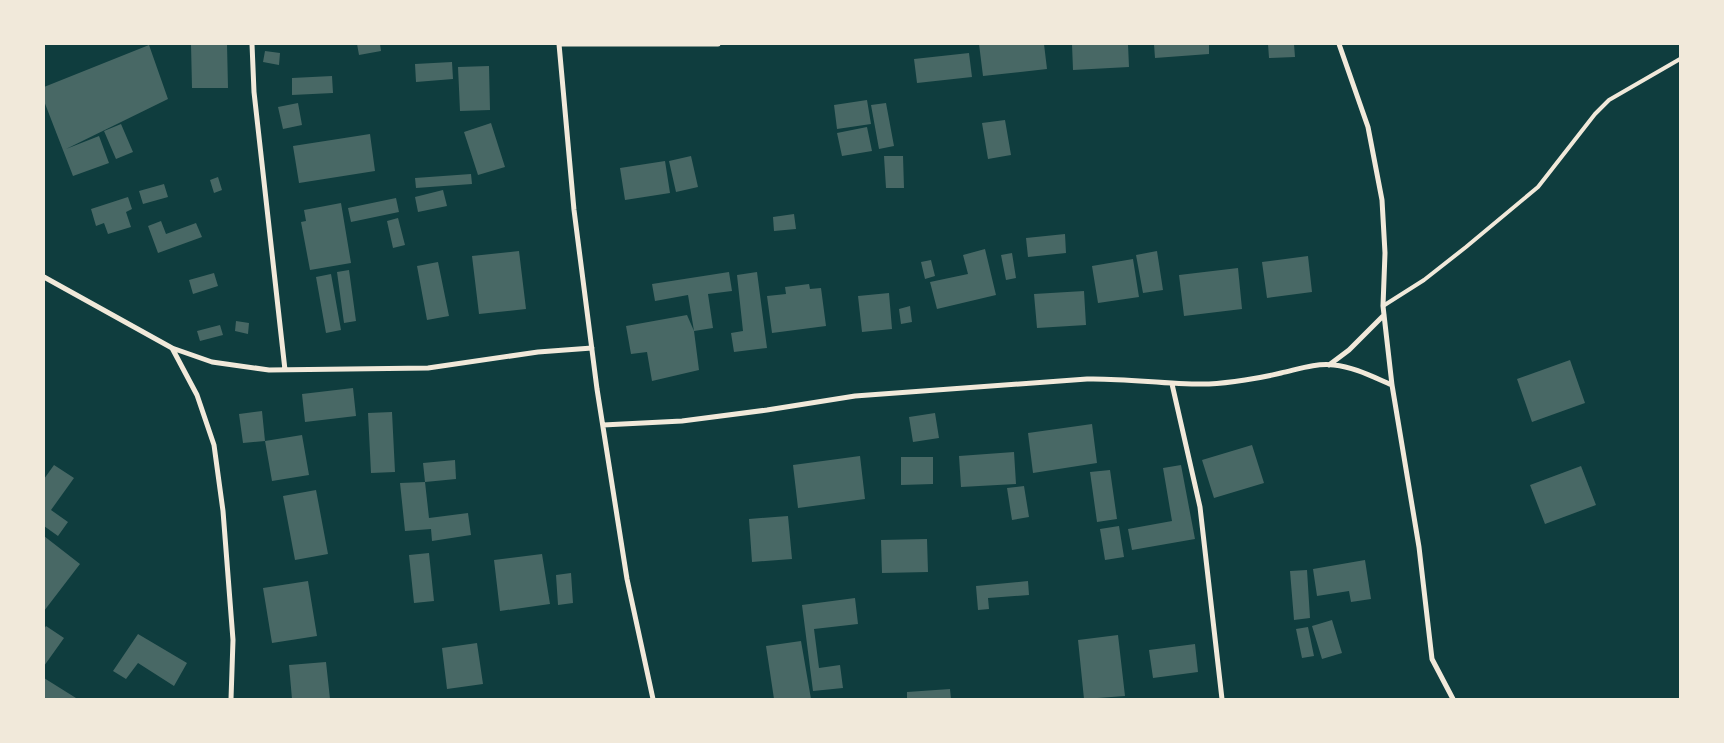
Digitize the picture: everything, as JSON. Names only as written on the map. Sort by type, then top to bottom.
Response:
[{"type":"street","points":[[252,44],[254,92],[285,370]]},
{"type":"street","points":[[653,699],[628,579],[603,425],[574,210],[559,44],[718,44]]},
{"type":"street","points":[[1339,44],[1368,127],[1382,200],[1385,253],[1383,306],[1392,385],[1419,547],[1432,658],[1453,699]]},
{"type":"street","points":[[44,277],[172,348],[212,362],[269,370],[428,368],[538,352],[592,348]]},
{"type":"street","points":[[1328,365],[1349,350],[1384,315]]},
{"type":"street","points":[[172,348],[197,395],[214,445],[223,511],[233,640],[231,699]]},
{"type":"street","points":[[603,425],[682,420],[767,410],[854,396],[1087,378],[1117,378],[1172,384],[1212,384],[1280,374],[1315,365],[1328,365],[1355,370],[1392,385]]},
{"type":"street","points":[[1172,384],[1200,507],[1222,699]]},
{"type":"lane","points":[[1383,306],[1424,280],[1538,187],[1595,114],[1609,100],[1680,59]]},
{"type":"building","points":[[191,44],[227,44],[228,88],[192,88]]},
{"type":"building","points":[[357,44],[380,44],[381,51],[359,55]]},
{"type":"building","points":[[979,44],[1044,44],[1047,69],[983,76]]},
{"type":"building","points":[[1072,44],[1128,44],[1129,67],[1073,70]]},
{"type":"building","points":[[1154,44],[1209,44],[1209,54],[1155,58]]},
{"type":"building","points":[[1268,44],[1294,44],[1295,57],[1269,58]]},
{"type":"building","points":[[149,45],[168,99],[66,149],[99,136],[109,163],[73,176],[44,101],[44,87]]},
{"type":"building","points":[[265,51],[280,53],[279,65],[263,62]]},
{"type":"building","points":[[969,53],[972,77],[917,83],[914,59]]},
{"type":"building","points":[[452,62],[453,79],[416,82],[415,64]]},
{"type":"building","points":[[489,66],[490,110],[460,111],[458,67]]},
{"type":"building","points":[[332,76],[333,93],[292,95],[292,78]]},
{"type":"building","points":[[867,100],[871,124],[837,129],[834,105]]},
{"type":"building","points":[[298,103],[302,125],[283,129],[278,107]]},
{"type":"building","points":[[886,103],[894,146],[879,149],[871,105]]},
{"type":"building","points":[[1005,120],[1011,155],[988,159],[982,123]]},
{"type":"building","points":[[491,123],[505,167],[478,175],[464,132]]},
{"type":"building","points":[[121,124],[133,152],[116,159],[104,131]]},
{"type":"building","points":[[867,127],[872,151],[842,156],[837,133]]},
{"type":"building","points":[[370,134],[375,171],[299,183],[293,146]]},
{"type":"building","points":[[691,156],[698,187],[676,192],[669,161]]},
{"type":"building","points":[[884,156],[903,156],[904,188],[886,188]]},
{"type":"building","points":[[665,161],[670,193],[625,200],[620,168]]},
{"type":"building","points":[[471,174],[472,184],[416,188],[415,178]]},
{"type":"building","points":[[218,177],[222,190],[214,193],[210,180]]},
{"type":"building","points":[[164,184],[168,197],[143,204],[139,191]]},
{"type":"building","points":[[443,190],[447,206],[418,212],[415,197]]},
{"type":"building","points":[[128,197],[132,209],[126,212],[131,227],[108,234],[104,223],[96,226],[91,209]]},
{"type":"building","points":[[396,198],[399,212],[351,222],[348,208]]},
{"type":"building","points":[[341,203],[351,263],[310,270],[301,222],[306,221],[304,210]]},
{"type":"building","points":[[794,214],[796,229],[774,231],[773,217]]},
{"type":"building","points":[[398,218],[405,245],[393,248],[387,221]]},
{"type":"building","points":[[161,221],[166,234],[196,223],[202,237],[158,253],[148,226]]},
{"type":"building","points":[[1065,234],[1066,253],[1028,257],[1026,238]]},
{"type":"building","points":[[985,249],[996,295],[937,309],[930,282],[968,274],[963,255]]},
{"type":"building","points":[[519,251],[526,309],[479,314],[472,256]]},
{"type":"building","points":[[1157,251],[1163,290],[1143,293],[1136,255]]},
{"type":"building","points":[[1012,253],[1016,278],[1006,280],[1001,255]]},
{"type":"building","points":[[1308,256],[1312,292],[1267,298],[1262,262]]},
{"type":"building","points":[[1133,259],[1139,297],[1098,303],[1092,266]]},
{"type":"building","points":[[931,260],[935,276],[925,279],[921,262]]},
{"type":"building","points":[[438,262],[449,316],[427,320],[417,266]]},
{"type":"building","points":[[1238,268],[1242,309],[1184,316],[1179,275]]},
{"type":"building","points":[[349,270],[356,321],[344,323],[337,272]]},
{"type":"building","points":[[729,272],[732,291],[708,294],[713,328],[694,331],[688,295],[655,301],[652,284]]},
{"type":"building","points":[[757,272],[767,348],[734,352],[731,333],[743,331],[737,275]]},
{"type":"building","points":[[214,273],[218,286],[193,294],[189,280]]},
{"type":"building","points":[[331,274],[341,330],[326,333],[316,277]]},
{"type":"building","points":[[809,284],[810,289],[821,288],[826,326],[772,333],[767,296],[786,294],[785,287]]},
{"type":"building","points":[[1084,291],[1086,325],[1037,328],[1034,294]]},
{"type":"building","points":[[889,293],[892,329],[862,332],[858,296]]},
{"type":"building","points":[[910,306],[912,322],[901,324],[899,309]]},
{"type":"building","points":[[687,315],[694,331],[699,370],[652,381],[647,352],[631,354],[626,326]]},
{"type":"building","points":[[236,321],[249,323],[248,334],[235,331]]},
{"type":"building","points":[[220,325],[223,335],[200,341],[197,331]]},
{"type":"building","points":[[1570,360],[1585,403],[1532,422],[1517,379]]},
{"type":"building","points":[[353,388],[356,416],[305,422],[302,394]]},
{"type":"building","points":[[262,411],[265,441],[243,443],[239,414]]},
{"type":"building","points":[[392,412],[395,472],[371,473],[368,413]]},
{"type":"building","points":[[935,413],[939,438],[913,442],[909,417]]},
{"type":"building","points":[[1092,424],[1097,463],[1033,473],[1028,433]]},
{"type":"building","points":[[302,435],[309,475],[272,481],[265,441]]},
{"type":"building","points":[[1252,445],[1264,483],[1214,498],[1202,460]]},
{"type":"building","points":[[1014,452],[1016,484],[961,487],[959,456]]},
{"type":"building","points":[[860,456],[865,499],[798,508],[793,465]]},
{"type":"building","points":[[901,457],[933,457],[933,484],[901,485]]},
{"type":"building","points":[[455,460],[456,479],[425,482],[423,463]]},
{"type":"building","points":[[54,465],[74,478],[51,510],[68,522],[58,536],[44,526],[44,479]]},
{"type":"building","points":[[1181,465],[1195,539],[1132,550],[1128,529],[1172,521],[1163,468]]},
{"type":"building","points":[[1581,466],[1596,505],[1545,524],[1530,485]]},
{"type":"building","points":[[1110,470],[1117,519],[1097,522],[1090,472]]},
{"type":"building","points":[[425,482],[429,518],[468,513],[471,535],[432,541],[431,529],[405,531],[400,483]]},
{"type":"building","points":[[1024,486],[1029,517],[1012,520],[1007,488]]},
{"type":"building","points":[[316,490],[328,554],[295,560],[283,496]]},
{"type":"building","points":[[788,516],[792,559],[752,562],[749,519]]},
{"type":"building","points":[[1119,526],[1124,557],[1105,560],[1100,529]]},
{"type":"building","points":[[44,536],[80,564],[44,611]]},
{"type":"building","points":[[927,539],[928,572],[882,573],[881,540]]},
{"type":"building","points":[[429,553],[434,601],[414,603],[409,555]]},
{"type":"building","points":[[542,554],[550,604],[500,611],[494,560]]},
{"type":"building","points":[[1365,560],[1371,599],[1351,602],[1349,591],[1317,596],[1313,569]]},
{"type":"building","points":[[1307,570],[1310,618],[1294,620],[1290,571]]},
{"type":"building","points":[[571,573],[573,603],[558,605],[556,575]]},
{"type":"building","points":[[308,581],[317,636],[272,643],[263,588]]},
{"type":"building","points":[[1028,581],[1029,595],[988,598],[989,609],[978,610],[976,586]]},
{"type":"building","points":[[855,598],[858,624],[814,629],[819,668],[840,665],[843,688],[813,691],[802,605]]},
{"type":"building","points":[[1332,620],[1342,653],[1322,659],[1312,626]]},
{"type":"building","points":[[46,626],[64,638],[44,666],[44,629]]},
{"type":"building","points":[[1308,627],[1314,656],[1302,658],[1296,629]]},
{"type":"building","points":[[138,634],[187,663],[174,686],[138,663],[126,679],[113,671]]},
{"type":"building","points":[[1118,635],[1125,696],[1084,699],[1078,640]]},
{"type":"building","points":[[801,641],[811,699],[774,699],[766,646]]},
{"type":"building","points":[[477,643],[483,684],[447,689],[442,648]]},
{"type":"building","points":[[1195,644],[1198,672],[1153,678],[1149,650]]},
{"type":"building","points":[[326,662],[330,699],[292,699],[289,665]]},
{"type":"building","points":[[44,678],[76,698],[44,699]]},
{"type":"building","points":[[950,689],[951,699],[907,699],[907,692]]}]
